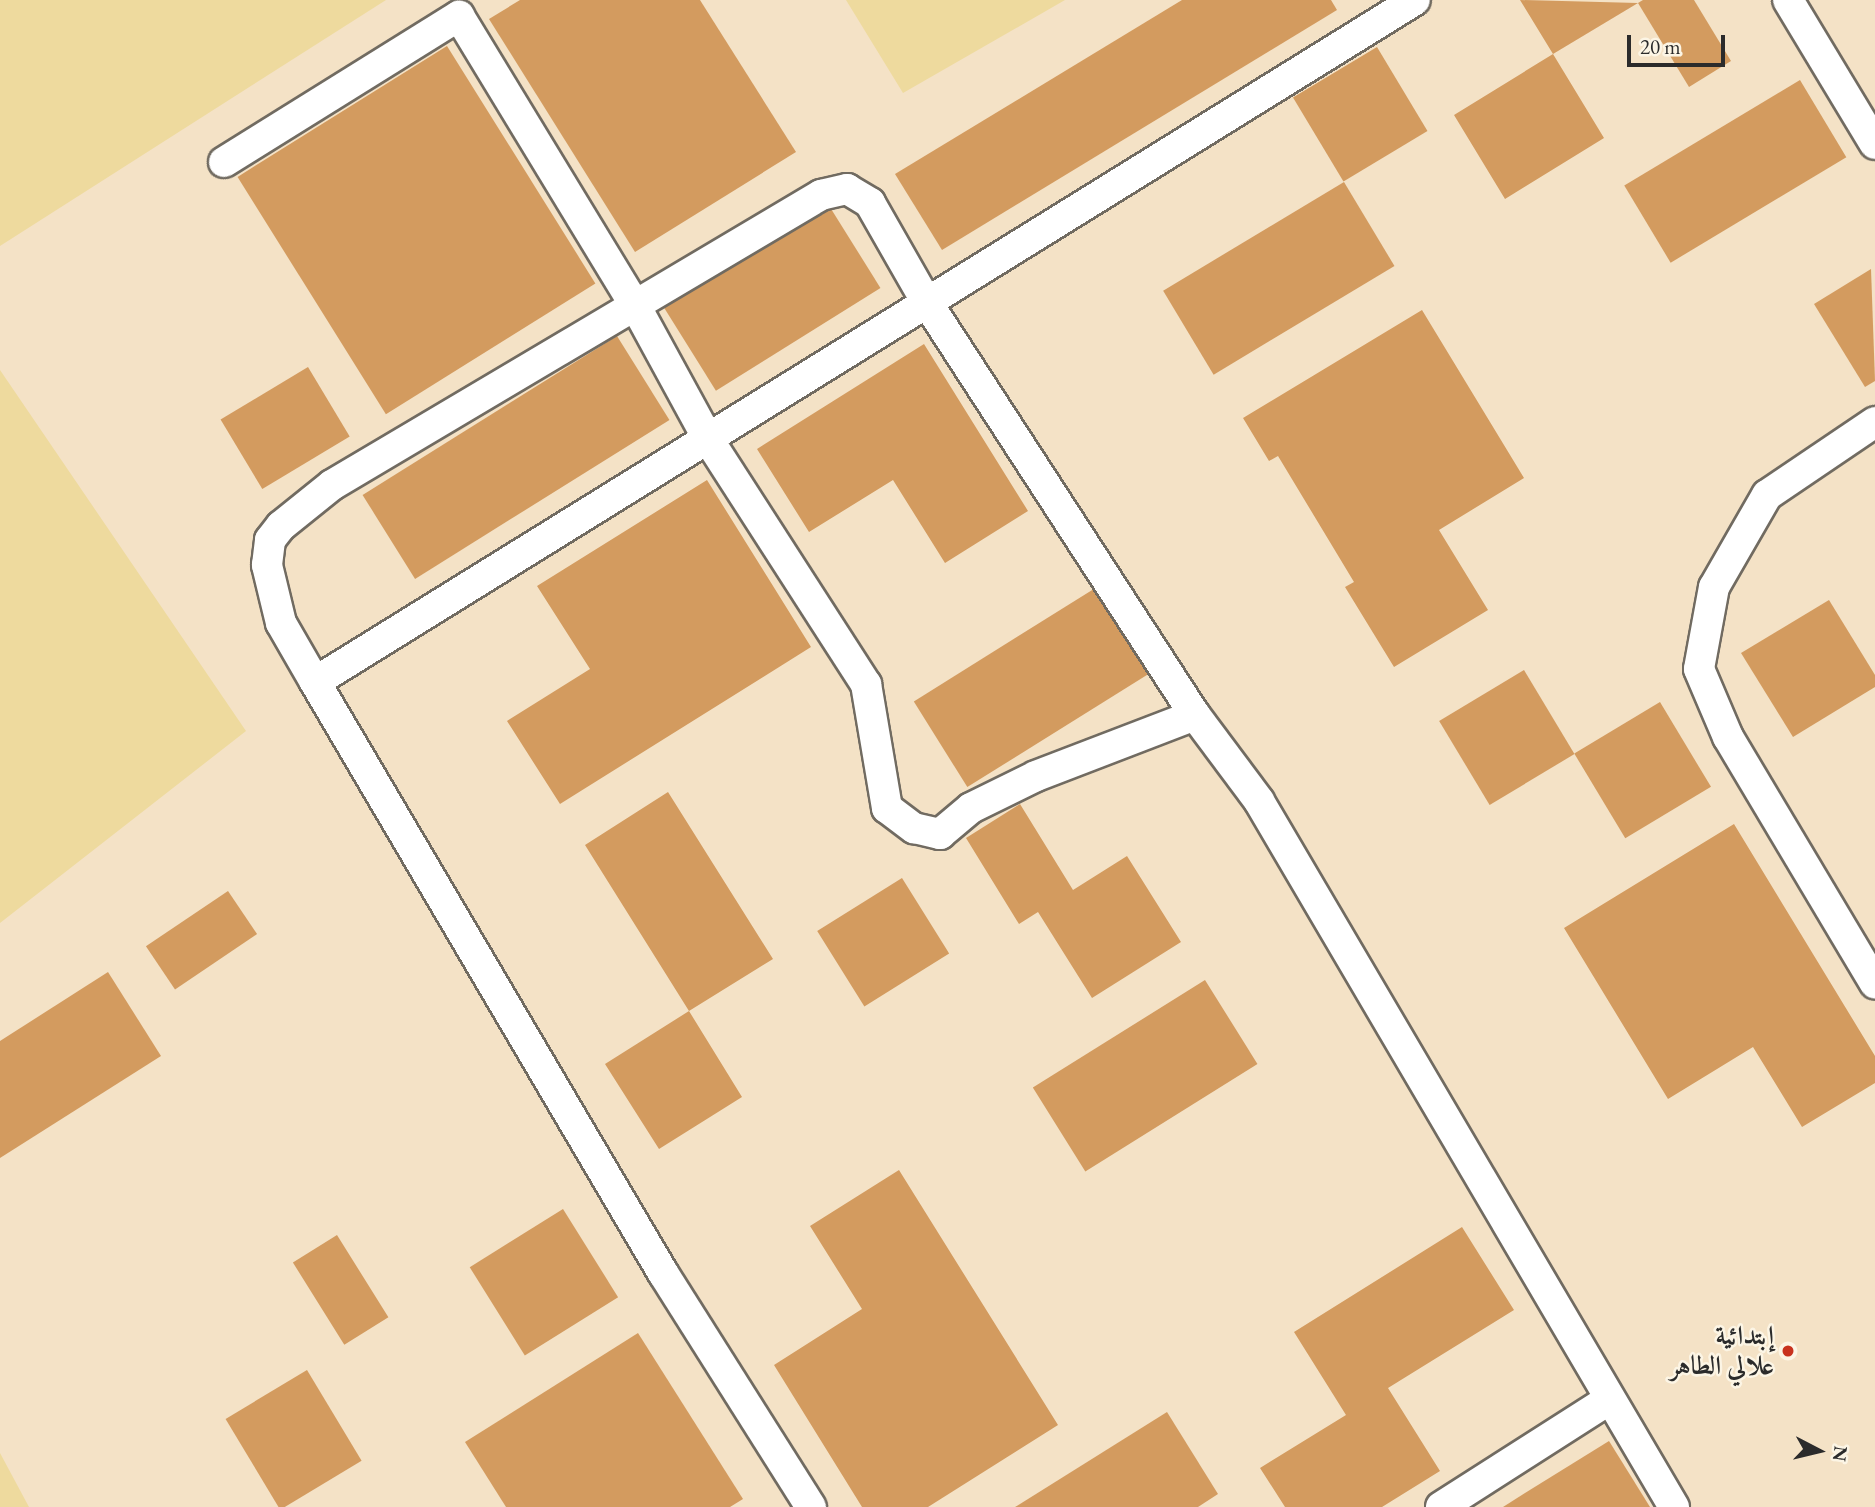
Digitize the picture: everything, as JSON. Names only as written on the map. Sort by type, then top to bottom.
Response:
[{"type":"street","points":[[315,681],[1415,0]]},
{"type":"street","points":[[1788,0],[1875,144]]},
{"type":"street","points":[[224,162],[458,16],[635,306],[708,439],[866,684],[887,808],[914,828],[940,835],[971,808],[1036,776],[1195,715]]},
{"type":"street","points":[[811,1507],[663,1273],[281,623],[267,565],[270,540],[281,526],[332,485],[821,195],[848,189],[870,203],[926,301],[1195,715],[1258,801],[1608,1400],[1674,1507]]},
{"type":"street","points":[[1871,966],[1728,737],[1699,669],[1714,587],[1767,495],[1875,422]]},
{"type":"street","points":[[1441,1507],[1608,1400]]},
{"type":"sand","points":[[0,0],[386,0],[0,246]]},
{"type":"sand","points":[[846,0],[1065,0],[903,93]]},
{"type":"sand","points":[[0,370],[246,731],[0,923]]},
{"type":"sand","points":[[0,1453],[29,1507],[0,1507]]},
{"type":"building","points":[[520,0],[700,0],[796,152],[635,252],[489,19]]},
{"type":"building","points":[[1182,0],[1331,0],[1337,10],[942,250],[895,174]]},
{"type":"building","points":[[1520,0],[1638,3],[1553,54]]},
{"type":"building","points":[[1643,0],[1694,0],[1731,61],[1689,87],[1638,3]]},
{"type":"building","points":[[447,46],[595,283],[386,414],[238,177]]},
{"type":"building","points":[[1377,47],[1427,131],[1343,181],[1293,97]]},
{"type":"building","points":[[1553,54],[1604,138],[1505,199],[1454,115]]},
{"type":"building","points":[[1800,80],[1846,157],[1671,263],[1624,186]]},
{"type":"building","points":[[1344,182],[1394,266],[1214,375],[1163,291]]},
{"type":"building","points":[[828,204],[880,288],[716,391],[663,307]]},
{"type":"building","points":[[1871,269],[1875,381],[1865,387],[1814,304]]},
{"type":"building","points":[[1422,310],[1524,478],[1439,530],[1488,610],[1394,667],[1345,587],[1354,582],[1278,456],[1269,461],[1243,418]]},
{"type":"building","points":[[617,336],[669,420],[415,579],[363,495]]},
{"type":"building","points":[[924,344],[1028,511],[945,563],[893,480],[809,532],[757,449]]},
{"type":"building","points":[[308,367],[350,436],[262,489],[221,420]]},
{"type":"building","points":[[707,480],[811,647],[560,804],[507,721],[590,669],[537,586]]},
{"type":"building","points":[[1097,587],[1151,673],[967,787],[914,701]]},
{"type":"building","points":[[1829,600],[1875,675],[1875,687],[1793,737],[1741,653]]},
{"type":"building","points":[[1524,670],[1574,754],[1490,805],[1439,721]]},
{"type":"building","points":[[1660,702],[1711,787],[1625,838],[1574,754]]},
{"type":"building","points":[[668,792],[773,959],[689,1011],[585,845]]},
{"type":"building","points":[[1020,804],[1073,890],[1127,856],[1181,942],[1092,998],[1038,912],[1019,924],[966,838]]},
{"type":"building","points":[[1734,824],[1875,1056],[1875,1083],[1802,1127],[1753,1047],[1668,1099],[1564,928]]},
{"type":"building","points":[[902,878],[949,953],[864,1006],[817,931]]},
{"type":"building","points":[[228,891],[257,934],[175,989],[146,946]]},
{"type":"building","points":[[108,972],[161,1056],[0,1158],[0,1041]]},
{"type":"building","points":[[1205,980],[1257,1064],[1085,1172],[1033,1088]]},
{"type":"building","points":[[689,1011],[742,1097],[659,1149],[605,1064]]},
{"type":"building","points":[[899,1170],[1058,1425],[928,1507],[862,1507],[774,1365],[862,1309],[810,1226]]},
{"type":"building","points":[[563,1209],[618,1297],[525,1355],[470,1267]]},
{"type":"building","points":[[1462,1227],[1514,1310],[1388,1388],[1440,1471],[1382,1507],[1285,1507],[1260,1468],[1346,1415],[1294,1332]]},
{"type":"building","points":[[337,1235],[388,1317],[344,1345],[293,1263]]},
{"type":"building","points":[[638,1333],[743,1499],[730,1507],[506,1507],[465,1442]]},
{"type":"building","points":[[307,1370],[362,1461],[285,1507],[278,1507],[226,1419]]},
{"type":"building","points":[[1167,1412],[1218,1494],[1198,1507],[1015,1507]]},
{"type":"building","points":[[1609,1441],[1650,1507],[1503,1507],[1525,1493]]},
{"type":"place","name":"إبتدائية علالي الطاهر","points":[[1788,1351]]}]
